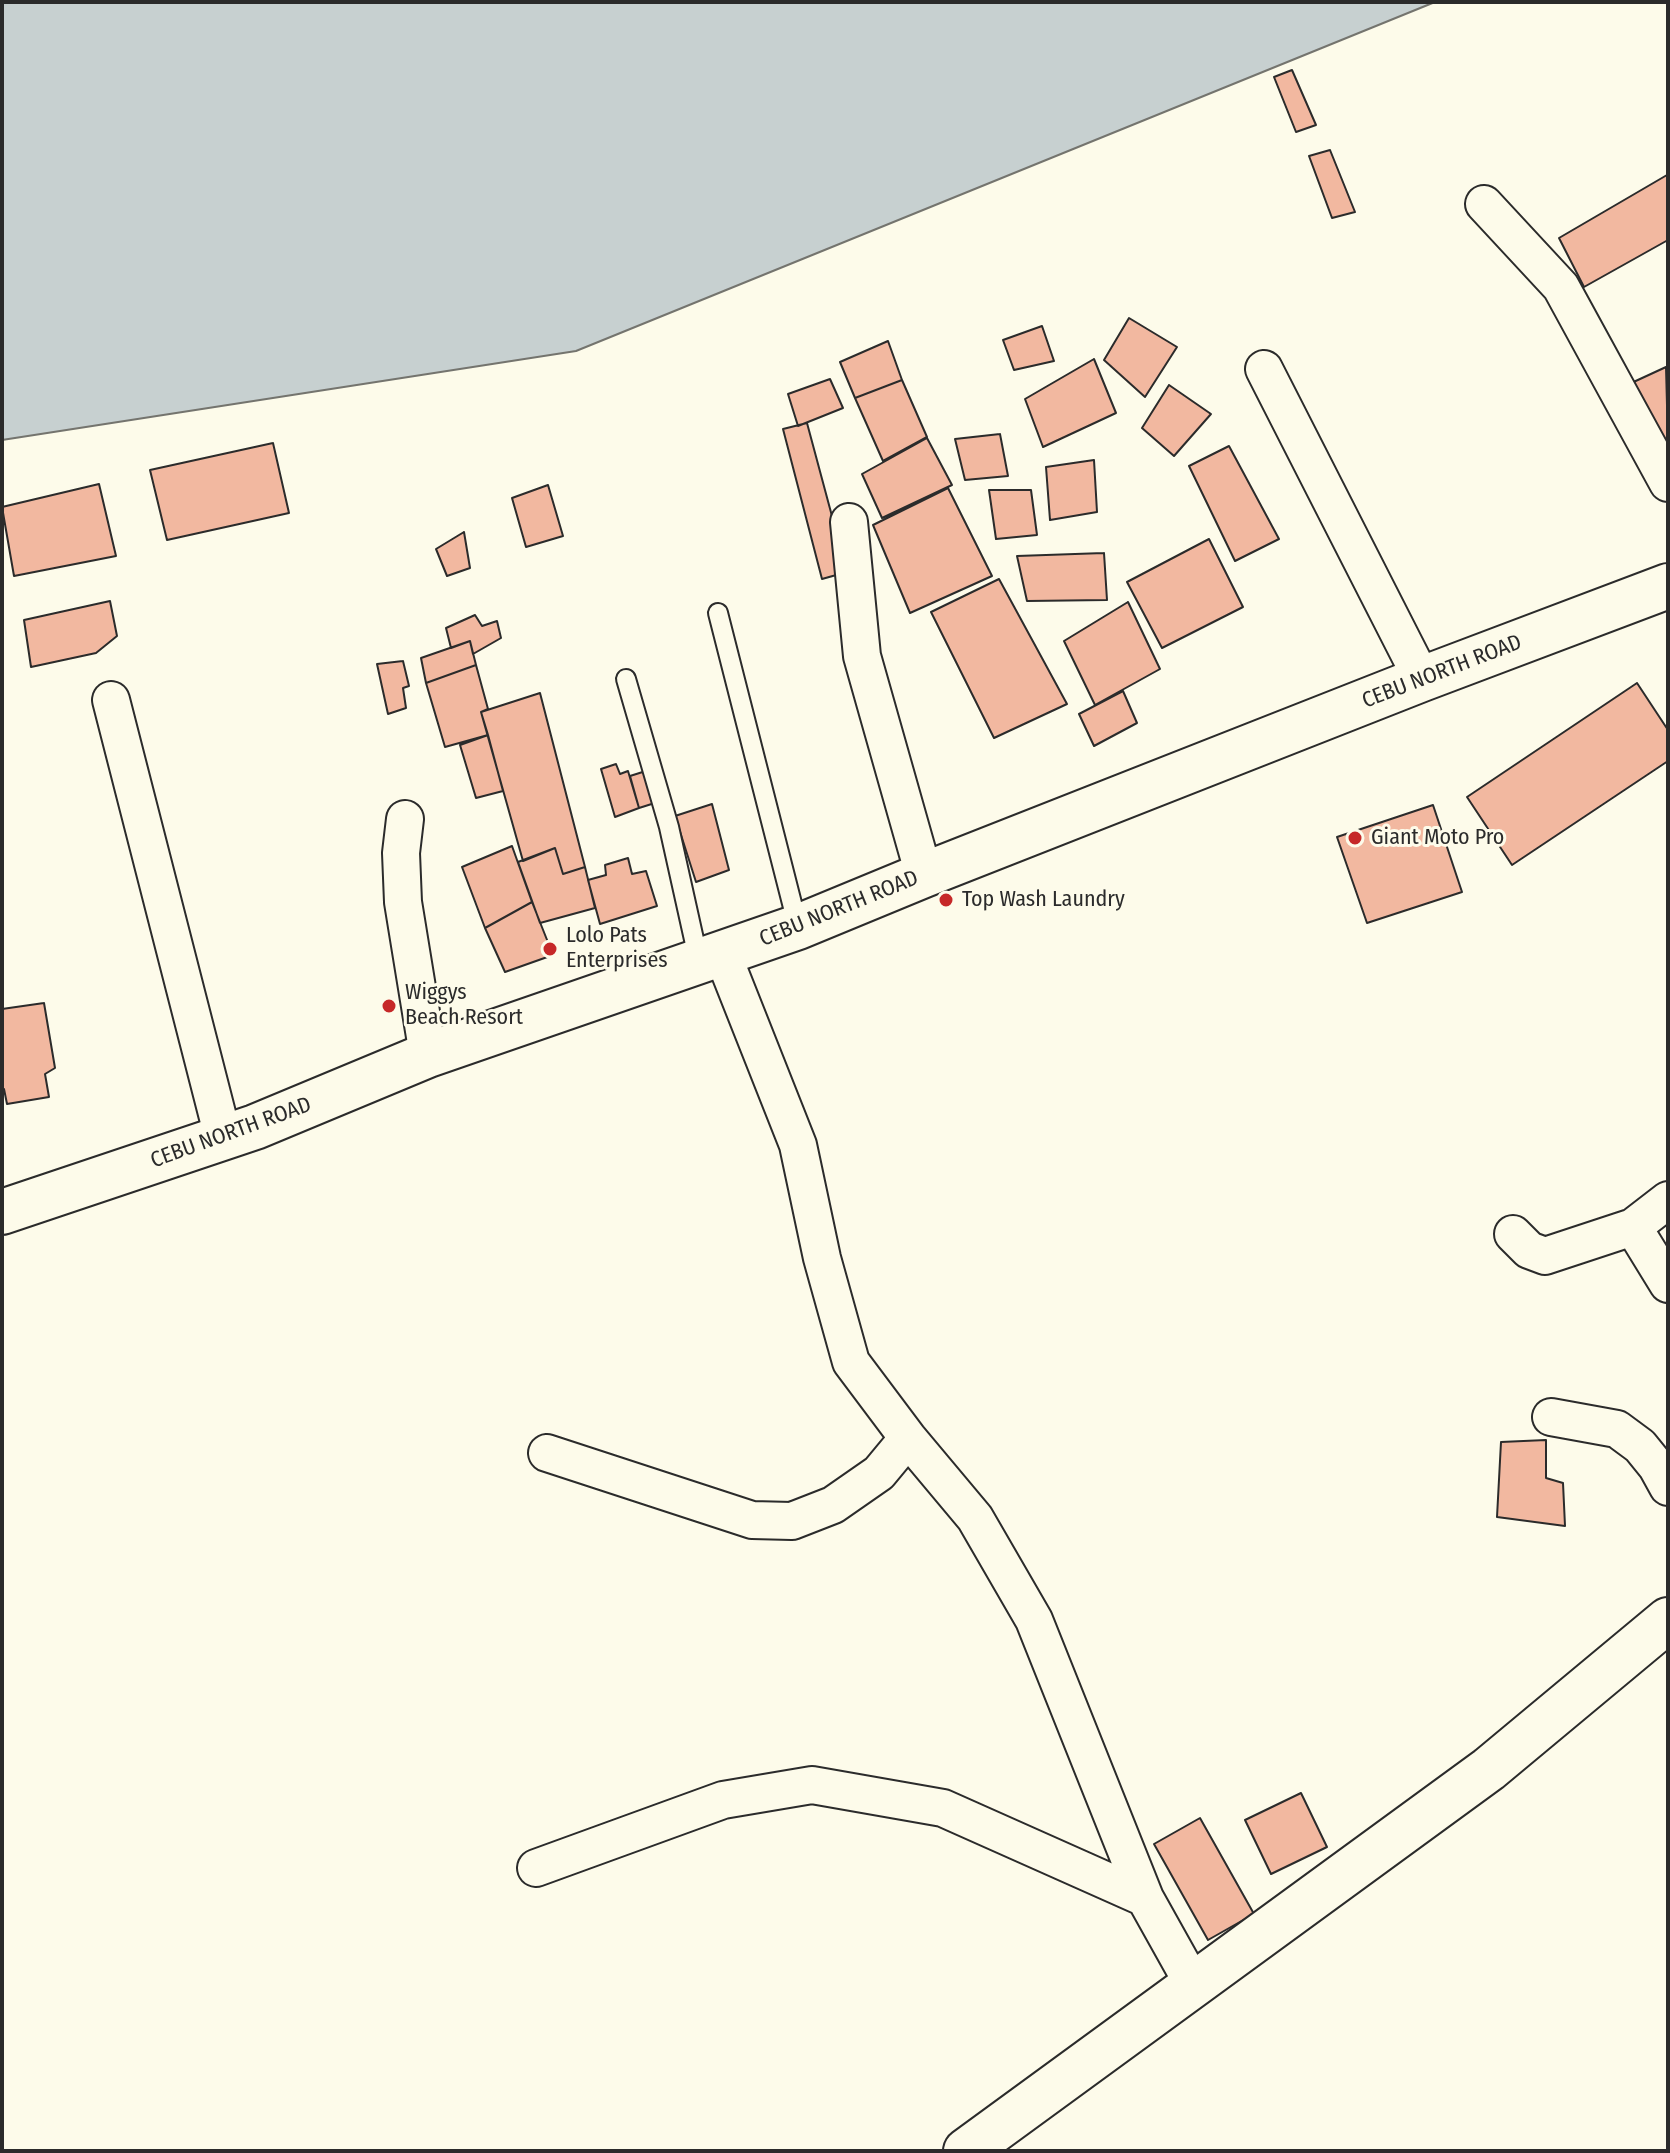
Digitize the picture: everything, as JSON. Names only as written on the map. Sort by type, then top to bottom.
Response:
[{"type":"main road","name":"CEBU NORTH ROAD","points":[[2,1212],[279,1119],[428,1055],[798,927],[1422,679],[1668,586]]},
{"type":"main road","points":[[966,2151],[1489,1769],[1668,1620]]},
{"type":"street","points":[[1484,204],[1561,287],[1668,483]]},
{"type":"street","points":[[1264,369],[1422,679]]},
{"type":"street","points":[[849,522],[862,656],[924,875]]},
{"type":"street","points":[[111,700],[223,1137]]},
{"type":"street","points":[[405,819],[401,853],[403,902],[428,1055]]},
{"type":"street","points":[[710,958],[798,1145],[822,1258],[851,1362],[908,1438],[975,1518],[1034,1620],[1145,1898],[1193,1984]]},
{"type":"street","points":[[1513,1234],[1529,1250],[1545,1256],[1633,1227],[1668,1200]]},
{"type":"street","points":[[1633,1227],[1668,1284]]},
{"type":"street","points":[[1551,1417],[1617,1429],[1640,1446],[1668,1487]]},
{"type":"street","points":[[547,1453],[752,1520],[792,1521],[833,1505],[879,1473],[908,1438]]},
{"type":"street","points":[[536,1868],[723,1800],[812,1785],[943,1808],[1145,1898]]},
{"type":"lane","points":[[718,613],[798,927]]},
{"type":"lane","points":[[626,679],[710,958]]},
{"type":"shaded area","points":[[2,2],[1435,2],[576,351],[2,440]]},
{"type":"building","points":[[1292,70],[1316,125],[1296,132],[1274,77]]},
{"type":"building","points":[[1330,150],[1355,212],[1332,218],[1309,156]]},
{"type":"building","points":[[1667,175],[1668,240],[1584,287],[1559,238]]},
{"type":"building","points":[[1129,318],[1177,347],[1145,397],[1104,360]]},
{"type":"building","points":[[1042,326],[1054,361],[1014,370],[1003,340]]},
{"type":"building","points":[[888,341],[902,380],[855,398],[840,362]]},
{"type":"building","points":[[1094,359],[1116,413],[1043,447],[1025,399]]},
{"type":"building","points":[[1666,367],[1668,443],[1655,450],[1627,385]]},
{"type":"building","points":[[830,379],[843,408],[798,426],[788,394]]},
{"type":"building","points":[[902,380],[927,437],[883,461],[855,398]]},
{"type":"building","points":[[1169,385],[1211,414],[1174,456],[1142,428]]},
{"type":"building","points":[[807,423],[847,572],[822,579],[783,429]]},
{"type":"building","points":[[1000,434],[1008,476],[965,480],[955,439]]},
{"type":"building","points":[[927,438],[952,485],[882,518],[862,474]]},
{"type":"building","points":[[273,443],[289,513],[167,540],[150,470]]},
{"type":"building","points":[[1229,446],[1279,539],[1235,561],[1189,466]]},
{"type":"building","points":[[1094,460],[1097,512],[1050,520],[1046,467]]},
{"type":"building","points":[[99,484],[116,556],[14,576],[2,507]]},
{"type":"building","points":[[548,485],[563,536],[526,547],[512,498]]},
{"type":"building","points":[[948,488],[992,576],[910,613],[873,525]]},
{"type":"building","points":[[989,490],[1031,490],[1037,535],[996,539]]},
{"type":"building","points":[[464,532],[470,568],[447,576],[436,549]]},
{"type":"building","points":[[1209,539],[1243,607],[1162,648],[1127,582]]},
{"type":"building","points":[[1104,553],[1107,600],[1027,601],[1017,556]]},
{"type":"building","points":[[999,579],[1067,704],[994,738],[931,612]]},
{"type":"building","points":[[110,601],[117,636],[96,653],[31,667],[24,620]]},
{"type":"building","points":[[1128,602],[1160,669],[1095,705],[1064,641]]},
{"type":"building","points":[[475,615],[482,626],[497,621],[501,638],[473,654],[470,641],[451,648],[446,628]]},
{"type":"building","points":[[470,641],[476,665],[426,683],[421,658]]},
{"type":"building","points":[[403,661],[409,686],[403,688],[406,708],[388,714],[377,664]]},
{"type":"building","points":[[476,665],[488,709],[481,712],[488,735],[445,747],[426,683]]},
{"type":"building","points":[[1637,683],[1668,730],[1668,761],[1512,865],[1467,797]]},
{"type":"building","points":[[1123,691],[1137,723],[1094,746],[1079,714]]},
{"type":"building","points":[[540,693],[585,867],[563,874],[555,848],[523,861],[481,712]]},
{"type":"building","points":[[488,735],[503,791],[476,798],[460,745]]},
{"type":"building","points":[[616,764],[620,774],[628,771],[639,808],[615,817],[601,769]]},
{"type":"building","points":[[649,770],[658,802],[639,808],[630,776]]},
{"type":"building","points":[[712,804],[729,870],[696,882],[675,816]]},
{"type":"building","points":[[1433,805],[1462,892],[1367,923],[1337,837]]},
{"type":"building","points":[[512,846],[532,902],[485,928],[462,867]]},
{"type":"building","points":[[555,848],[563,874],[585,867],[595,908],[540,923],[518,862]]},
{"type":"building","points":[[628,858],[632,874],[646,871],[657,906],[600,924],[588,880],[606,875],[605,865]]},
{"type":"building","points":[[532,902],[553,955],[505,972],[485,928]]},
{"type":"building","points":[[44,1003],[55,1068],[45,1074],[49,1097],[7,1104],[2,1089],[2,1009]]},
{"type":"building","points":[[1546,1440],[1546,1478],[1563,1483],[1565,1526],[1497,1517],[1501,1442]]},
{"type":"building","points":[[1301,1793],[1327,1847],[1271,1874],[1245,1820]]},
{"type":"building","points":[[1200,1818],[1254,1914],[1208,1940],[1154,1844]]},
{"type":"place","name":"Giant Moto Pro","points":[[1355,838]]},
{"type":"place","name":"Top Wash Laundry","points":[[946,900]]},
{"type":"place","name":"Lolo Pats Enterprises","points":[[550,949]]},
{"type":"place","name":"Wiggys Beach Resort","points":[[389,1006]]}]
